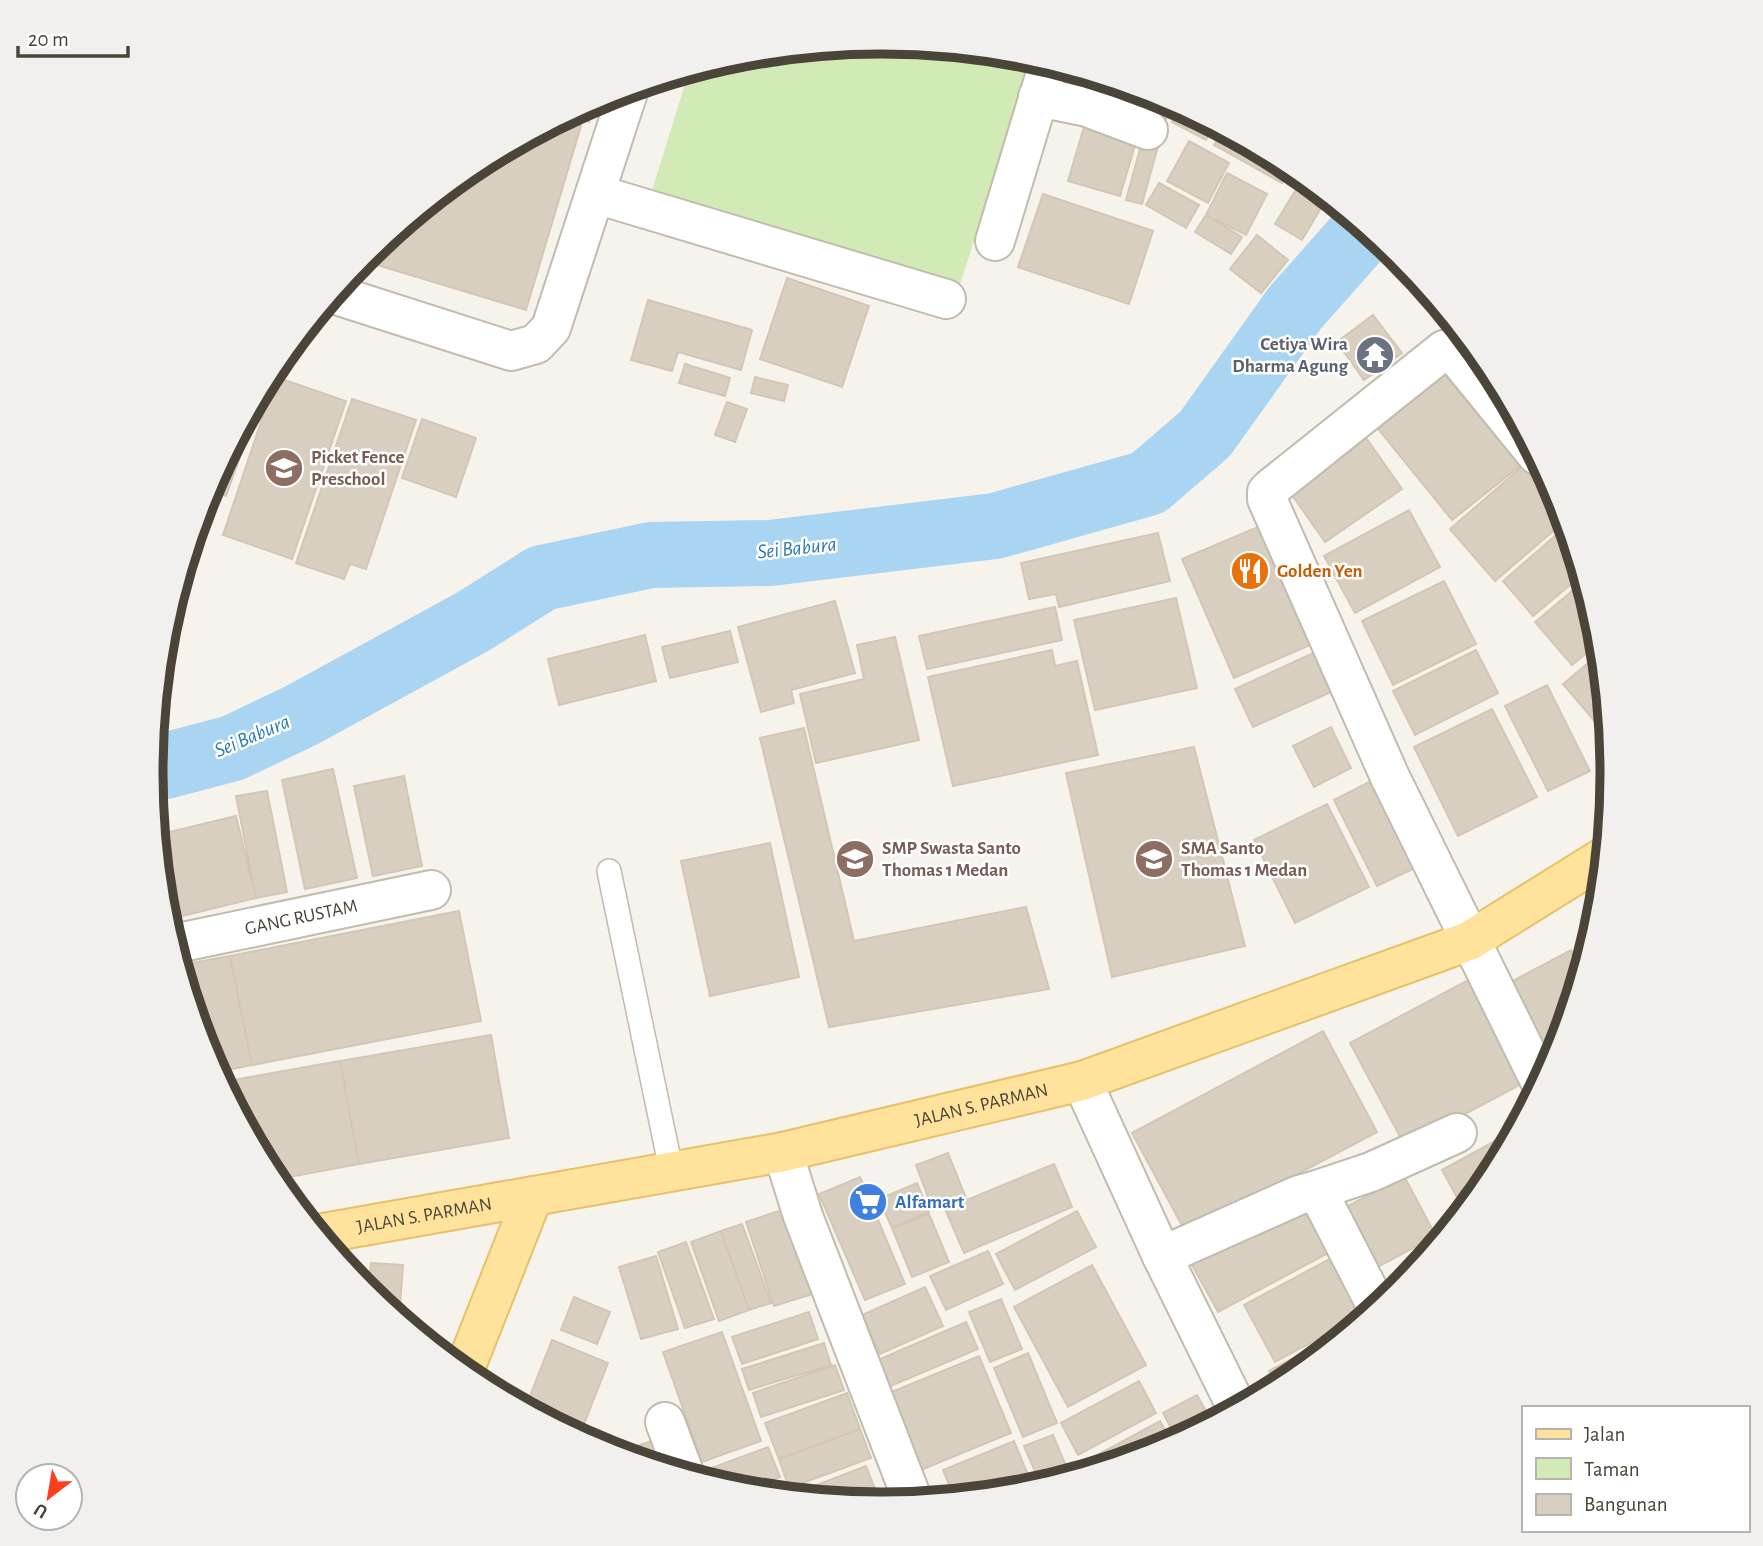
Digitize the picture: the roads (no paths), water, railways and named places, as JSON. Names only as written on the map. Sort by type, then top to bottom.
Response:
[{"type":"main road","name":"JALAN S. PARMAN","points":[[329,1232],[672,1174],[783,1152],[1082,1081],[1469,941],[1594,864]]},
{"type":"main road","points":[[468,1361],[533,1196]]},
{"type":"street","points":[[995,241],[1044,80],[1087,107],[1148,130]]},
{"type":"street","points":[[342,298],[511,351],[536,344],[551,328],[625,102]]},
{"type":"street","points":[[597,194],[946,299]]},
{"type":"street","points":[[1506,417],[1458,358],[1453,353],[1444,351],[1267,492],[1267,499],[1390,777],[1535,1071]]},
{"type":"street","name":"GANG RUSTAM","points":[[183,942],[431,890]]},
{"type":"street","points":[[1082,1081],[1162,1256],[1233,1399]]},
{"type":"street","points":[[1162,1256],[1299,1195],[1371,1172],[1457,1133]]},
{"type":"street","points":[[783,1152],[803,1216],[909,1491]]},
{"type":"street","points":[[1317,1190],[1372,1297]]},
{"type":"street","points":[[665,1422],[680,1463]]},
{"type":"lane","points":[[608,871],[672,1174]]},
{"type":"waterway","name":"Sei Babura","points":[[163,765],[233,748],[302,715],[474,621],[542,578],[651,555],[770,553],[995,526],[1148,483],[1205,434],[1295,308],[1359,236]]},
{"type":"place","name":"Cetiya Wira Dharma Agung","points":[[1375,355]]},
{"type":"place","name":"Picket Fence Preschool","points":[[284,468]]},
{"type":"place","name":"Golden Yen","points":[[1250,571]]},
{"type":"place","name":"SMP Swasta Santo Thomas 1 Medan","points":[[855,859]]},
{"type":"place","name":"SMA Santo Thomas 1 Medan","points":[[1154,859]]},
{"type":"place","name":"Alfamart","points":[[868,1202]]}]
